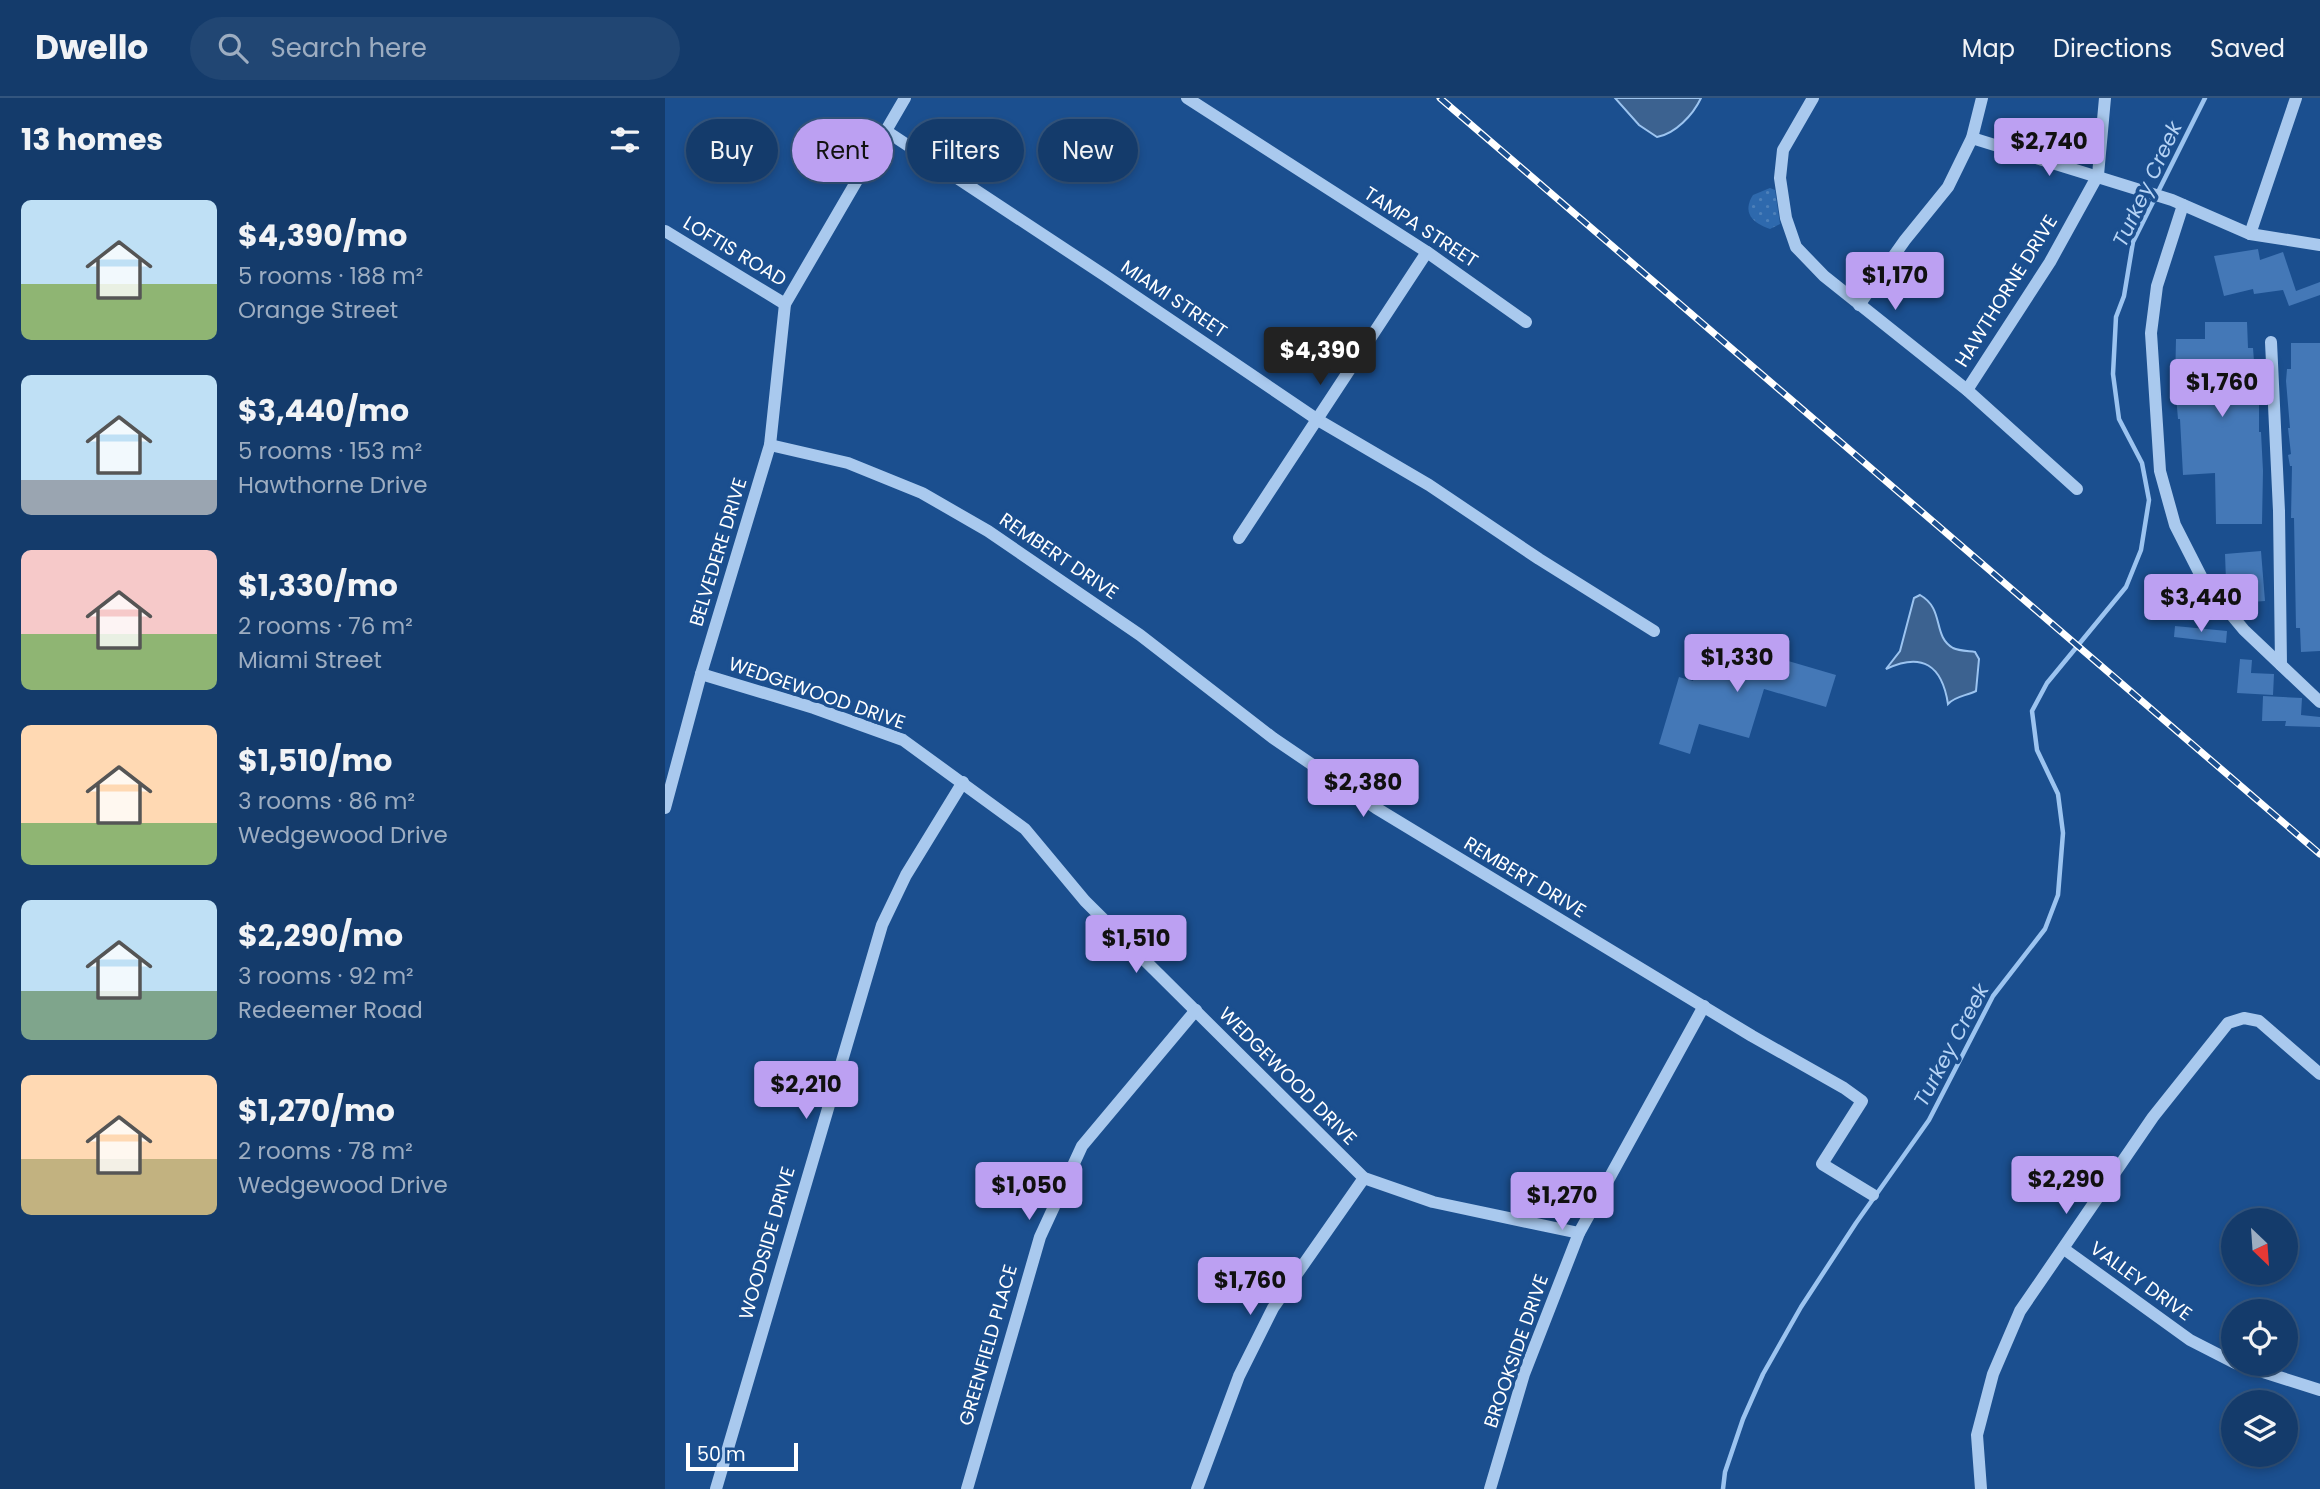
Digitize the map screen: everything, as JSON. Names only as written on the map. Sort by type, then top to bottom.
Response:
[{"type":"street","points":[[893,119],[905,98]]},
{"type":"street","name":"TAMPA STREET","points":[[1187,98],[1427,252],[1527,322]]},
{"type":"street","name":"HAWTHORNE DRIVE","points":[[1814,98],[1783,150],[1780,177],[1786,218],[1795,247],[1824,276],[1967,390],[2077,489]]},
{"type":"street","points":[[1859,305],[1905,240],[1948,187],[1972,138],[1982,98]]},
{"type":"street","name":"HAWTHORNE DRIVE","points":[[1967,390],[2050,262],[2098,175],[2105,98]]},
{"type":"street","points":[[2251,234],[2296,98]]},
{"type":"street","name":"MIAMI STREET","points":[[893,136],[1318,420],[1429,485],[1539,559],[1654,631]]},
{"type":"street","points":[[1972,138],[2098,175],[2177,202],[2251,234],[2320,245]]},
{"type":"street","points":[[785,304],[856,182]]},
{"type":"street","points":[[2177,202],[2157,286],[2151,333],[2161,471],[2175,525],[2204,582],[2244,630],[2320,702]]},
{"type":"street","name":"LOFTIS ROAD","points":[[665,231],[785,304]]},
{"type":"street","points":[[1240,538],[1427,252]]},
{"type":"street","name":"BELVEDERE DRIVE","points":[[665,808],[701,674],[770,445],[785,304]]},
{"type":"street","points":[[2271,342],[2279,511],[2281,666]]},
{"type":"street","name":"REMBERT DRIVE","points":[[770,445],[848,463],[922,493],[988,531],[1140,635],[1273,738],[1376,808],[1510,891],[1844,1088],[1862,1101],[1822,1164],[1873,1195]]},
{"type":"street","name":"WEDGEWOOD DRIVE","points":[[701,674],[814,708],[902,740],[1025,829],[1085,901],[1364,1178],[1433,1202],[1579,1233]]},
{"type":"street","name":"WOODSIDE DRIVE","points":[[716,1489],[882,925],[906,875],[963,782]]},
{"type":"street","name":"BROOKSIDE DRIVE","points":[[1490,1489],[1524,1374],[1579,1233],[1704,1006]]},
{"type":"street","name":"GREENFIELD PLACE","points":[[967,1489],[1040,1237],[1082,1146],[1196,1010]]},
{"type":"street","points":[[1981,1489],[1977,1436],[1993,1374],[2020,1311],[2153,1117],[2228,1023],[2244,1018],[2259,1021],[2320,1074]]},
{"type":"street","points":[[1197,1489],[1239,1376],[1273,1308],[1364,1178]]},
{"type":"street","name":"VALLEY DRIVE","points":[[2064,1249],[2190,1340],[2221,1356]]},
{"type":"street","name":"VALLEY DRIVE","points":[[2275,1376],[2320,1390]]},
{"type":"shaded area","points":[[1615,98],[1701,98],[1683,123],[1657,137],[1639,125]]},
{"type":"shaded area","points":[[1770,188],[1775,190],[1780,224],[1770,229],[1754,220],[1748,207],[1753,195]]},
{"type":"shaded area","points":[[1920,595],[1933,608],[1947,643],[1955,649],[1975,652],[1979,659],[1976,691],[1948,704],[1941,680],[1928,666],[1920,662],[1910,662],[1886,669],[1900,651],[1914,598]]},
{"type":"building","points":[[2258,249],[2260,260],[2283,252],[2296,291],[2320,282],[2320,295],[2289,306],[2283,290],[2254,294],[2253,289],[2224,296],[2214,256]]},
{"type":"building","points":[[2205,322],[2247,322],[2248,348],[2253,348],[2255,375],[2259,375],[2262,524],[2216,524],[2215,473],[2183,475],[2175,384],[2176,339],[2205,339]]},
{"type":"building","points":[[2291,343],[2320,343],[2320,651],[2301,652],[2300,628],[2296,628],[2294,518],[2291,518],[2292,466],[2288,455],[2291,454],[2286,381],[2287,369],[2291,369]]},
{"type":"building","points":[[2261,551],[2265,601],[2252,602],[2251,580],[2226,581],[2225,554]]},
{"type":"building","points":[[2175,626],[2227,631],[2226,643],[2174,637]]},
{"type":"building","points":[[1737,646],[1836,675],[1826,707],[1764,689],[1749,738],[1699,724],[1690,754],[1659,744],[1679,677],[1693,681],[1703,652],[1732,660]]},
{"type":"building","points":[[2240,659],[2252,660],[2251,673],[2274,674],[2273,695],[2237,693]]},
{"type":"building","points":[[2263,696],[2302,698],[2301,715],[2320,717],[2320,727],[2285,726],[2286,721],[2262,721]]},
{"type":"waterway","name":"Turkey Creek","points":[[1723,1489],[1725,1472],[1743,1419],[1763,1374],[1801,1307],[1929,1120],[1993,996],[2045,929],[2058,895],[2063,833],[2058,794],[2037,750],[2032,711],[2047,683],[2126,587],[2141,550],[2149,500],[2142,463],[2119,419],[2113,374],[2116,317],[2124,296],[2133,242],[2205,98]]},
{"type":"railway","points":[[1440,98],[2320,854]]}]
